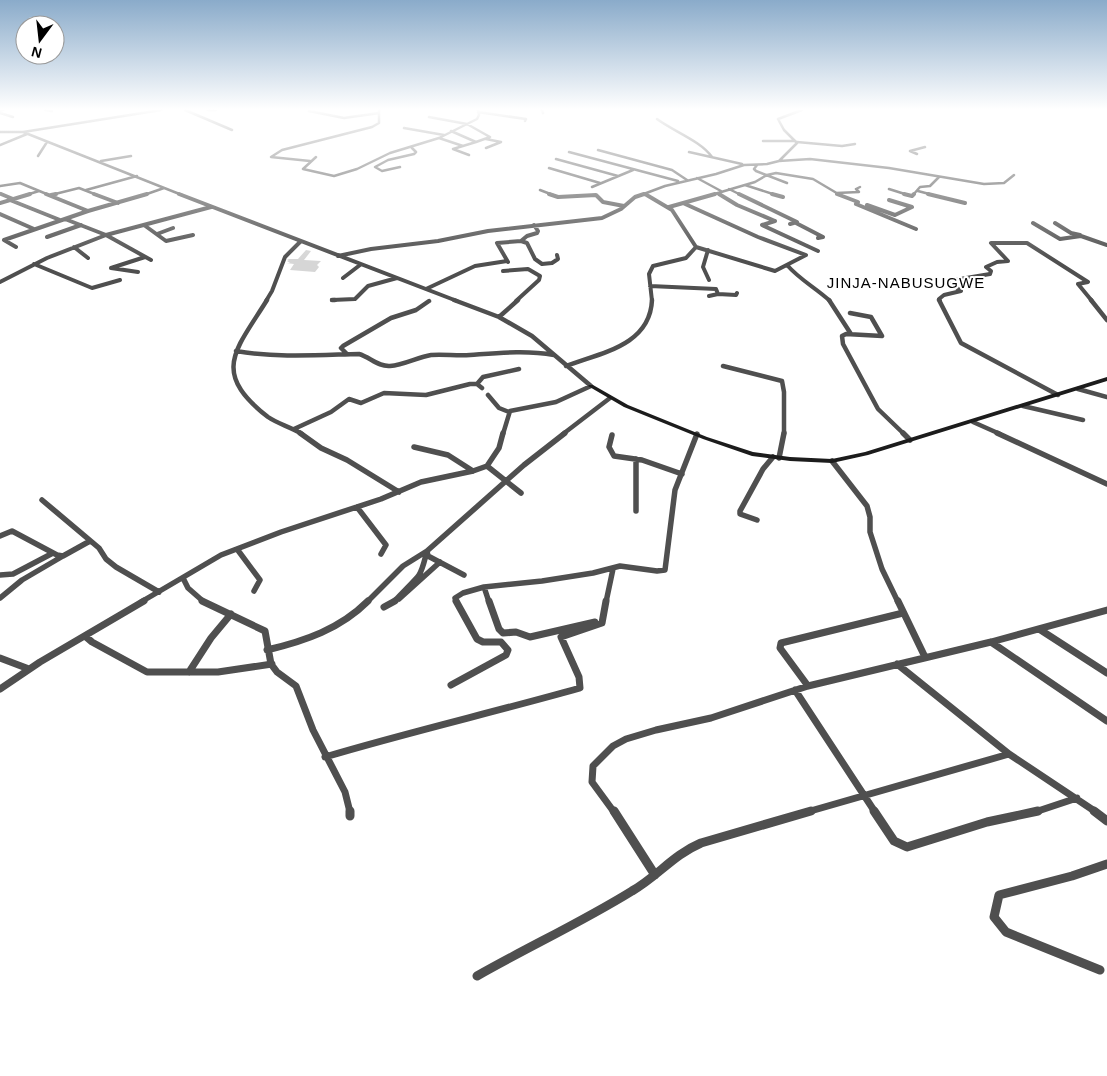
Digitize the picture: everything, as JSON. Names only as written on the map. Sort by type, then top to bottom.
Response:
[{"type":"street","points":[[100,161],[105,160]]},
{"type":"street","points":[[302,160],[310,161]]},
{"type":"street","points":[[310,161],[303,169],[334,176],[372,160]]},
{"type":"street","points":[[388,160],[375,167],[382,170],[400,167]]},
{"type":"street","points":[[560,160],[618,176]]},
{"type":"street","points":[[598,160],[680,182]]},
{"type":"street","points":[[636,160],[672,170],[687,180]]},
{"type":"street","points":[[725,160],[744,165],[791,160]]},
{"type":"street","points":[[821,160],[889,168],[990,184],[1007,182],[1014,175]]},
{"type":"street","points":[[100,161],[211,207],[499,317],[532,336],[591,386],[610,398],[737,450],[776,458],[832,461],[866,454],[1107,379]]},
{"type":"street","points":[[338,256],[371,249],[534,225],[597,219],[611,215],[635,197],[680,182],[716,174],[744,165]]},
{"type":"street","points":[[756,165],[754,169],[756,171],[787,183]]},
{"type":"street","points":[[548,168],[600,183]]},
{"type":"street","points":[[592,187],[633,170]]},
{"type":"street","points":[[669,207],[745,185],[778,173],[813,180],[835,193],[895,215],[912,208],[889,200]]},
{"type":"street","points":[[86,190],[136,176]]},
{"type":"street","points":[[889,189],[911,196],[920,188],[931,185],[939,177]]},
{"type":"street","points":[[697,178],[737,205],[775,221],[763,225],[818,251]]},
{"type":"street","points":[[0,186],[18,182],[88,211]]},
{"type":"street","points":[[745,185],[783,197]]},
{"type":"street","points":[[835,193],[858,192],[856,189],[860,187]]},
{"type":"street","points":[[51,195],[75,188],[86,190],[118,203]]},
{"type":"street","points":[[16,247],[4,240],[60,220],[164,188]]},
{"type":"street","points":[[729,189],[794,220],[796,223],[823,237],[818,238]]},
{"type":"street","points":[[540,190],[558,197],[596,196],[603,202],[624,206]]},
{"type":"street","points":[[0,203],[39,191]]},
{"type":"street","points":[[918,191],[965,203]]},
{"type":"street","points":[[0,193],[60,220]]},
{"type":"street","points":[[578,193],[583,196]]},
{"type":"street","points":[[645,194],[669,207],[681,221],[696,247],[775,271],[806,254],[758,237],[683,203]]},
{"type":"street","points":[[858,202],[856,204],[916,229]]},
{"type":"street","points":[[0,282],[34,264],[106,235],[211,207]]},
{"type":"street","points":[[0,214],[34,229]]},
{"type":"street","points":[[65,219],[106,235],[152,260]]},
{"type":"street","points":[[790,224],[796,223]]},
{"type":"street","points":[[1055,223],[1071,233],[1107,245]]},
{"type":"street","points":[[1033,224],[1062,240],[1082,236]]},
{"type":"street","points":[[144,225],[168,242],[193,235]]},
{"type":"street","points":[[520,241],[527,236],[537,233],[538,231],[534,225]]},
{"type":"street","points":[[47,237],[81,226]]},
{"type":"street","points":[[157,234],[173,228]]},
{"type":"street","points":[[301,241],[285,258],[272,291],[262,304],[236,351],[232,367],[233,376],[243,394],[269,418],[294,429],[321,448],[347,460],[399,492]]},
{"type":"street","points":[[514,270],[497,243],[520,241],[527,244],[532,257],[538,263],[550,264],[558,259],[557,255]]},
{"type":"street","points":[[1058,395],[960,341],[938,300],[944,296],[961,291],[948,281],[990,274],[991,271],[986,267],[997,262],[1008,261],[991,246],[991,243],[1027,243],[1088,282],[1078,284],[1107,320]]},
{"type":"street","points":[[566,366],[637,337],[645,327],[652,304],[648,276],[652,268],[686,258],[693,253],[696,247]]},
{"type":"street","points":[[74,248],[88,258]]},
{"type":"street","points":[[708,250],[703,267],[709,280]]},
{"type":"street","points":[[138,272],[111,268],[145,257]]},
{"type":"street","points":[[426,290],[475,266],[507,261]]},
{"type":"street","points":[[34,264],[92,288],[120,280]]},
{"type":"street","points":[[343,278],[360,265]]},
{"type":"street","points":[[787,265],[799,279],[816,288],[833,304],[851,334]]},
{"type":"street","points":[[499,317],[540,278],[540,274],[527,269],[503,271]]},
{"type":"street","points":[[0,276],[8,279]]},
{"type":"street","points":[[332,300],[355,298],[368,286],[397,278]]},
{"type":"street","points":[[650,286],[714,288],[718,294]]},
{"type":"street","points":[[709,296],[718,294],[732,296],[736,295],[737,292]]},
{"type":"street","points":[[347,354],[340,348],[391,318],[416,310],[429,301]]},
{"type":"street","points":[[850,312],[871,317],[882,336],[846,334],[842,336],[843,344],[880,412],[910,440]]},
{"type":"street","points":[[236,351],[253,354],[295,356],[366,355],[378,364],[390,366],[431,355],[467,355],[492,352],[511,354],[530,351],[554,355]]},
{"type":"street","points":[[723,366],[782,381],[784,392],[784,439],[776,458],[763,469],[740,511],[740,514],[758,520]]},
{"type":"street","points":[[477,384],[482,377],[520,369]]},
{"type":"street","points":[[294,429],[331,412],[349,399],[361,403],[384,393],[426,395],[451,387],[477,384],[482,388]]},
{"type":"street","points":[[488,394],[499,408],[509,412],[556,402],[591,386]]},
{"type":"street","points":[[1078,389],[1107,397]]},
{"type":"street","points":[[267,650],[311,638],[334,628],[365,603],[390,578],[420,554],[427,552],[524,465],[610,398]]},
{"type":"street","points":[[1023,406],[1083,420]]},
{"type":"street","points":[[0,689],[29,669],[183,578],[203,564],[281,532],[357,508],[436,478],[473,471],[487,466],[496,455],[509,412]]},
{"type":"street","points":[[973,422],[1107,484]]},
{"type":"street","points":[[451,686],[506,656],[508,650],[502,642],[484,642],[477,639],[455,598],[463,593],[484,588],[542,581],[613,569],[620,566],[657,572],[665,570],[675,490],[697,434]]},
{"type":"street","points":[[612,435],[609,445],[612,454],[666,471],[682,474]]},
{"type":"street","points":[[414,447],[448,455],[473,471]]},
{"type":"street","points":[[636,460],[636,511]]},
{"type":"street","points":[[832,461],[867,506],[870,517],[870,532],[882,569],[925,657]]},
{"type":"street","points":[[487,466],[521,493]]},
{"type":"street","points":[[42,500],[99,548],[106,559],[116,568],[159,592]]},
{"type":"street","points":[[357,508],[386,545],[381,554]]},
{"type":"street","points":[[0,536],[12,531],[62,556]]},
{"type":"street","points":[[0,598],[22,580],[90,541]]},
{"type":"street","points":[[237,549],[260,580],[254,591]]},
{"type":"street","points":[[427,552],[428,556],[464,575]]},
{"type":"street","points":[[398,599],[405,588],[419,575],[427,552]]},
{"type":"street","points":[[0,575],[13,574],[53,553]]},
{"type":"street","points":[[384,607],[403,597],[440,562]]},
{"type":"street","points":[[326,757],[392,737],[472,718],[580,688],[579,679],[562,645],[561,637],[602,623],[613,569]]},
{"type":"street","points":[[183,578],[188,588],[205,603],[222,609],[265,631],[267,650],[275,671],[296,686],[300,702],[350,802],[350,816]]},
{"type":"street","points":[[484,588],[499,629],[503,633],[516,632],[530,637],[604,620]]},
{"type":"street","points":[[655,875],[611,807],[592,782],[593,766],[612,746],[626,739],[656,730],[711,718],[808,686],[990,642],[1107,610]]},
{"type":"street","points":[[189,672],[211,638],[231,614]]},
{"type":"street","points":[[808,686],[780,648],[781,643],[903,614]]},
{"type":"street","points":[[1039,629],[1107,673]]},
{"type":"street","points":[[85,636],[92,642],[147,672],[218,672],[272,664]]},
{"type":"street","points":[[990,642],[1107,721]]},
{"type":"street","points":[[0,658],[7,659],[29,669]]},
{"type":"street","points":[[897,664],[1010,754],[1077,798],[1107,821]]},
{"type":"street","points":[[795,690],[894,841],[907,847],[987,822],[1033,813],[1077,798]]},
{"type":"street","points":[[477,976],[543,939],[595,914],[644,884],[684,850],[700,843],[1010,754]]},
{"type":"street","points":[[1100,970],[1006,932],[994,917],[1000,895],[1072,876],[1107,864]]},
{"type":"shaded area","points":[[306,250],[311,251],[304,260],[321,261],[317,265],[319,267],[315,272],[290,270],[294,264],[286,263],[290,263],[287,259],[298,259]]},
{"type":"district","name":"JINJA-NABUSUGWE","points":[[906,282]]}]
